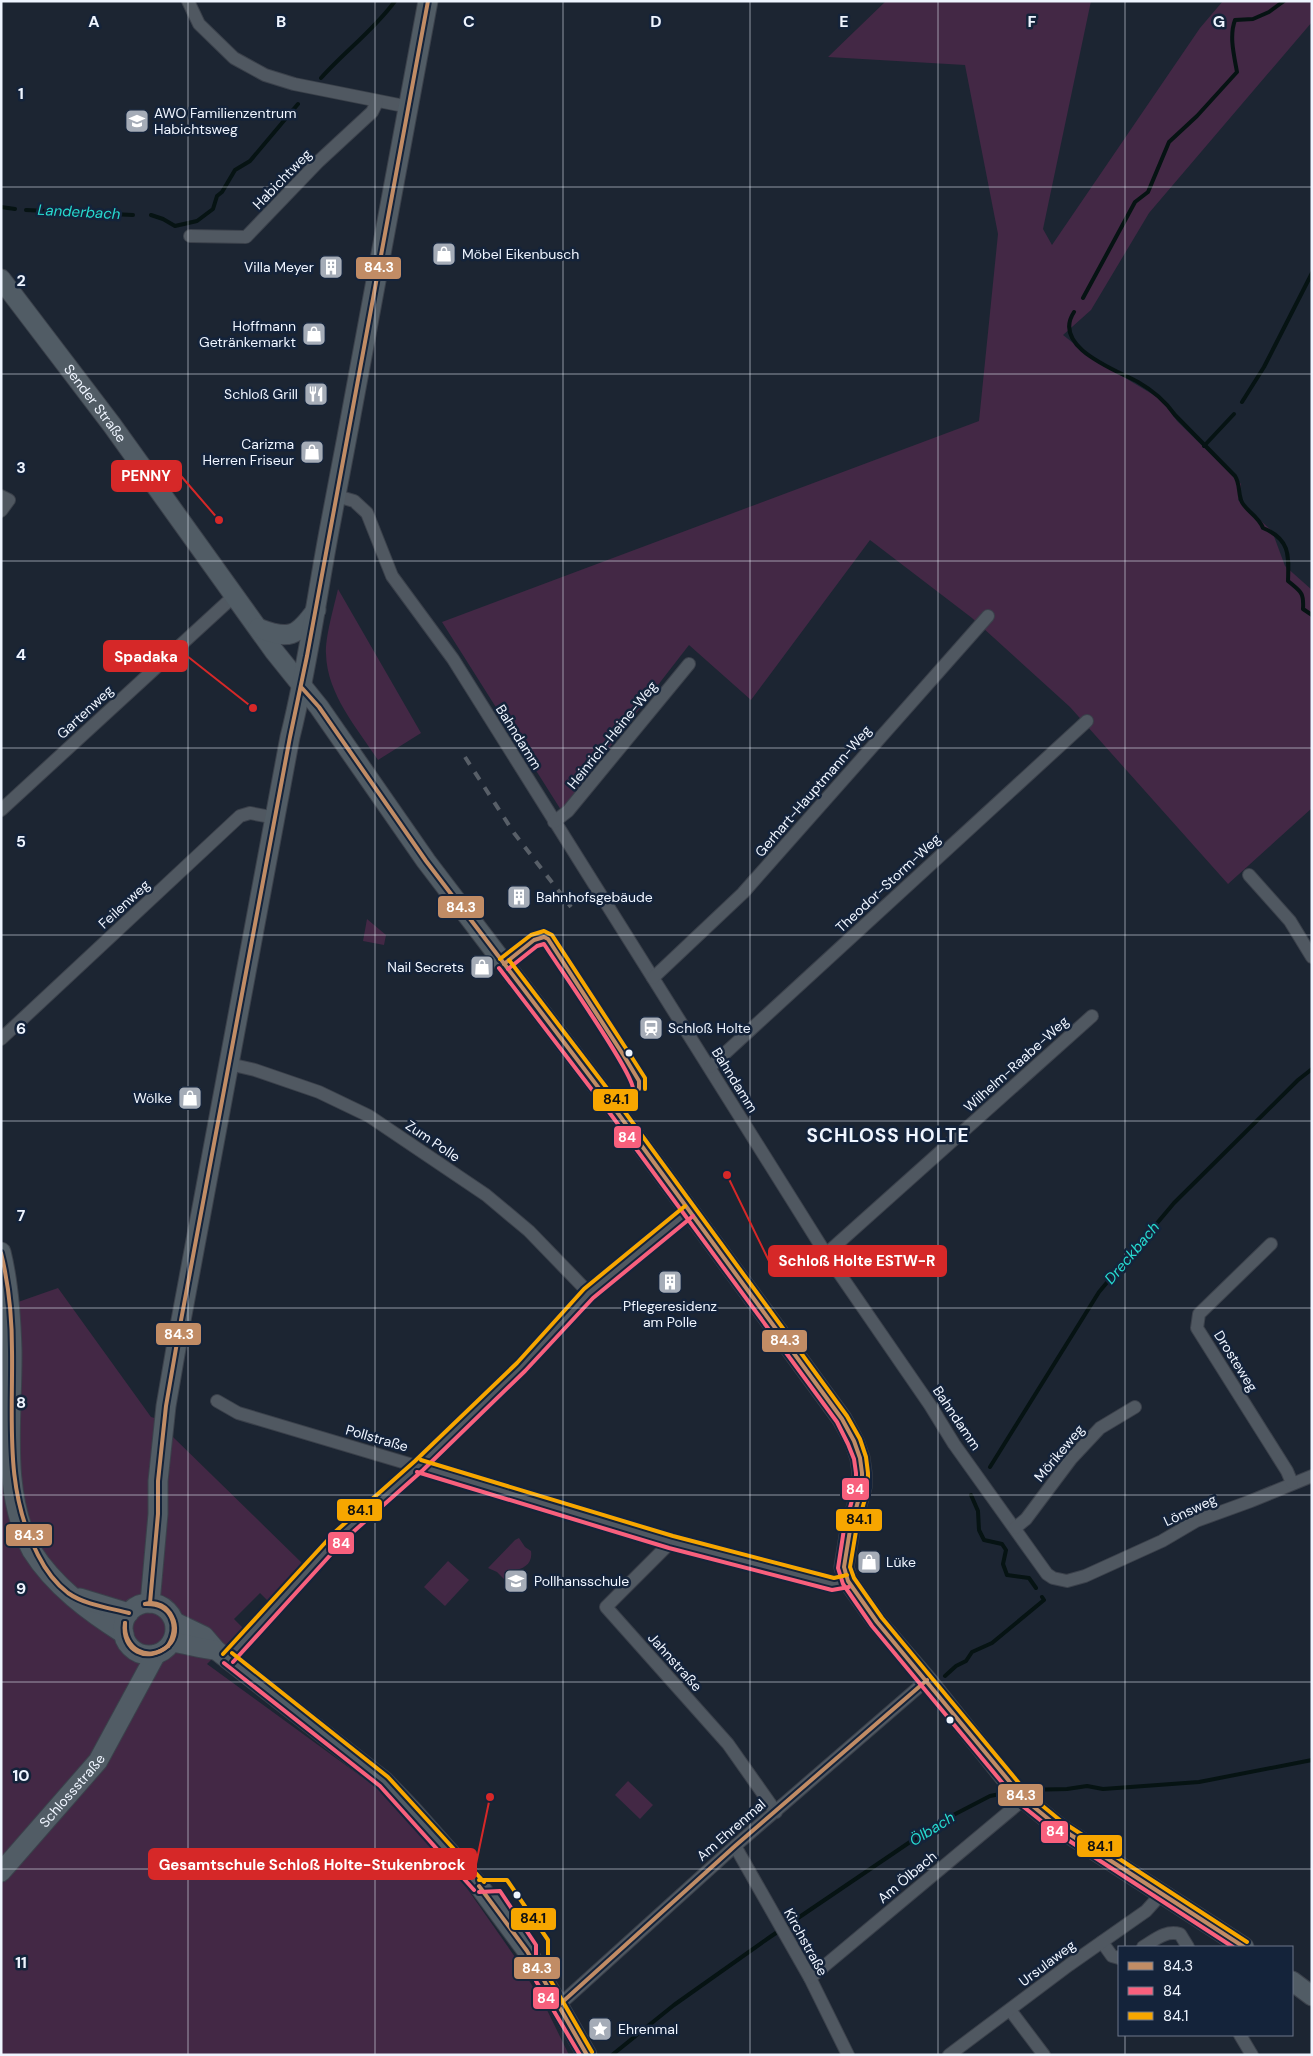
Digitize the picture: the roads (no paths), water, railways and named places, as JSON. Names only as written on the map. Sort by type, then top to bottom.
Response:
[{"type":"street","points":[[188,1],[199,24],[234,58],[264,75],[294,84],[409,108]]},
{"type":"street","points":[[156,1605],[165,1578],[164,1551],[158,1514],[158,1481],[166,1406],[290,737],[302,688],[317,609],[428,1]]},
{"type":"street","name":"Habichtweg","points":[[190,236],[246,237],[320,161],[372,112],[377,102]]},
{"type":"street","name":"Sender Straße","points":[[1,278],[117,432],[302,688],[319,707],[426,861],[614,1108],[842,1419],[854,1441],[860,1458],[862,1473],[862,1487],[845,1556],[844,1567],[848,1581]]},
{"type":"street","points":[[1,496],[9,500],[1,511]]},
{"type":"street","name":"Bahndamm","points":[[337,496],[354,501],[367,513],[392,576],[452,659],[826,1254],[923,1395],[954,1444],[1047,1574],[1053,1578],[1067,1581],[1083,1577]]},
{"type":"street","name":"Gartenweg","points":[[1,810],[234,596]]},
{"type":"street","points":[[258,628],[275,635],[294,633],[302,628],[317,609]]},
{"type":"street","name":"Gerhart-Hauptmann-Weg","points":[[653,978],[743,892],[988,616]]},
{"type":"street","name":"Heinrich-Heine-Weg","points":[[554,822],[568,812],[689,664]]},
{"type":"street","name":"Theodor-Storm-Weg","points":[[710,1067],[1087,721]]},
{"type":"street","name":"Feilenweg","points":[[1,1039],[240,816],[250,813],[276,818]]},
{"type":"street","points":[[1249,874],[1290,921],[1312,957]]},
{"type":"street","name":"Wilhelm-Raabe-Weg","points":[[826,1254],[1092,1016]]},
{"type":"street","name":"Zum Polle","points":[[229,1064],[255,1070],[319,1092],[369,1116],[486,1194],[529,1231],[590,1293]]},
{"type":"street","points":[[222,1654],[340,1536],[419,1466],[521,1367],[590,1293],[689,1211]]},
{"type":"street","name":"Drosteweg","points":[[1271,1244],[1199,1314],[1197,1328],[1288,1472],[1292,1483]]},
{"type":"street","points":[[1,1252],[9,1296],[12,1351],[8,1411],[8,1472],[12,1503],[22,1531],[32,1551],[49,1574],[92,1614],[124,1634]]},
{"type":"street","name":"Pollstraße","points":[[216,1402],[238,1413],[671,1542],[834,1584],[848,1581]]},
{"type":"street","name":"Mörikeweg","points":[[1015,1528],[1026,1519],[1071,1459],[1100,1428],[1135,1407]]},
{"type":"street","name":"Lönsweg","points":[[1083,1577],[1162,1541],[1196,1521],[1312,1476]]},
{"type":"street","name":"Jahnstraße","points":[[671,1542],[606,1607],[728,1744],[776,1812]]},
{"type":"street","points":[[848,1581],[877,1622],[1022,1797],[1057,1826],[1242,1946]]},
{"type":"street","points":[[70,1594],[129,1613]]},
{"type":"street","points":[[156,1605],[170,1613],[174,1622],[175,1632],[172,1642],[165,1650],[156,1654],[145,1655],[136,1651],[128,1644],[124,1634],[124,1623],[129,1613],[135,1608],[156,1605]]},
{"type":"street","points":[[174,1622],[204,1636],[222,1654],[384,1781],[411,1809],[478,1886],[527,1951],[587,2055]]},
{"type":"street","points":[[172,1642],[191,1645],[222,1654]]},
{"type":"street","name":"Schlossstraße","points":[[131,1702],[136,1651]]},
{"type":"street","name":"Schlossstraße","points":[[1,1872],[98,1761],[156,1654]]},
{"type":"street","name":"Am Ehrenmal","points":[[558,2006],[735,1846],[927,1680]]},
{"type":"street","name":"Am Ölbach","points":[[810,1978],[1022,1797]]},
{"type":"street","name":"Kirchstraße","points":[[735,1846],[810,1978],[848,2055]]},
{"type":"street","name":"Ursulaweg","points":[[949,2055],[1146,1911],[1160,1892]]},
{"type":"street","points":[[1145,1946],[1164,1934],[1171,1932],[1180,1934],[1187,1946]]},
{"type":"street","points":[[1102,1942],[1112,1956],[1118,1958]]},
{"type":"street","points":[[1293,1981],[1312,1996]]},
{"type":"street","points":[[1010,2010],[1044,2055]]},
{"type":"street","points":[[1241,2036],[1252,2055]]},
{"type":"waterway","name":"Landerbach","points":[[321,78],[387,12],[395,1]]},
{"type":"waterway","points":[[1083,298],[1135,202],[1148,192],[1169,142],[1197,116],[1237,72],[1232,39],[1235,20],[1253,19],[1269,12],[1284,1]]},
{"type":"waterway","name":"Landerbach","points":[[151,215],[175,226],[197,221],[213,209],[217,196],[222,192],[235,170],[250,161],[298,104]]},
{"type":"waterway","name":"Landerbach","points":[[1,207],[15,209]]},
{"type":"waterway","name":"Landerbach","points":[[26,210],[133,215]]},
{"type":"waterway","points":[[1242,402],[1264,367],[1312,273]]},
{"type":"waterway","points":[[1074,312],[1069,325],[1071,336],[1078,346],[1089,356],[1138,382],[1163,401],[1235,476],[1238,482],[1240,497],[1245,507],[1261,523],[1263,528],[1272,532],[1283,543],[1288,556],[1288,581],[1301,593],[1303,609],[1312,615]]},
{"type":"waterway","points":[[1204,446],[1234,414]]},
{"type":"waterway","name":"Dreckbach","points":[[990,1467],[1099,1292],[1174,1203],[1298,1080],[1312,1069]]},
{"type":"waterway","name":"Dreckbach","points":[[971,1495],[978,1511],[979,1530],[984,1540],[1002,1544],[1006,1550],[1003,1564],[1007,1575],[1029,1578],[1036,1588]]},
{"type":"waterway","name":"Dreckbach","points":[[945,1676],[956,1666],[966,1661],[972,1652],[992,1643],[1044,1600],[1042,1597]]},
{"type":"waterway","name":"Ölbach","points":[[1024,1790],[1067,1789],[1087,1786],[1103,1789],[1199,1782],[1312,1760]]},
{"type":"waterway","name":"Ölbach","points":[[612,2055],[674,2005],[938,1823],[990,1796],[1010,1792]]},
{"type":"railway","points":[[465,757],[514,833],[571,907]]},
{"type":"place","name":"AWO Familienzentrum Habichtsweg","points":[[137,121]]},
{"type":"place","name":"Möbel Eikenbusch","points":[[444,254]]},
{"type":"place","name":"Villa Meyer","points":[[331,267]]},
{"type":"place","name":"Hoffmann Getränkemarkt","points":[[314,334]]},
{"type":"place","name":"Schloß Grill","points":[[316,394]]},
{"type":"place","name":"Carizma Herren Friseur","points":[[312,452]]},
{"type":"place","name":"PENNY","points":[[219,520]]},
{"type":"place","name":"Spadaka","points":[[253,708]]},
{"type":"place","name":"Bahnhofsgebäude","points":[[519,897]]},
{"type":"place","name":"Nail Secrets","points":[[482,967]]},
{"type":"place","name":"Schloß Holte","points":[[651,1028]]},
{"type":"place","name":"Wölke","points":[[190,1098]]},
{"type":"place","name":"Schloß Holte ESTW-R","points":[[727,1175]]},
{"type":"place","name":"Pflegeresidenz am Polle","points":[[670,1282]]},
{"type":"place","name":"Lüke","points":[[869,1562]]},
{"type":"place","name":"Pollhansschule","points":[[516,1581]]},
{"type":"place","name":"Gesamtschule Schloß Holte-Stukenbrock","points":[[490,1797]]},
{"type":"place","name":"Ehrenmal","points":[[600,2029]]},
{"type":"district","name":"SCHLOSS HOLTE","points":[[888,1135]]}]
